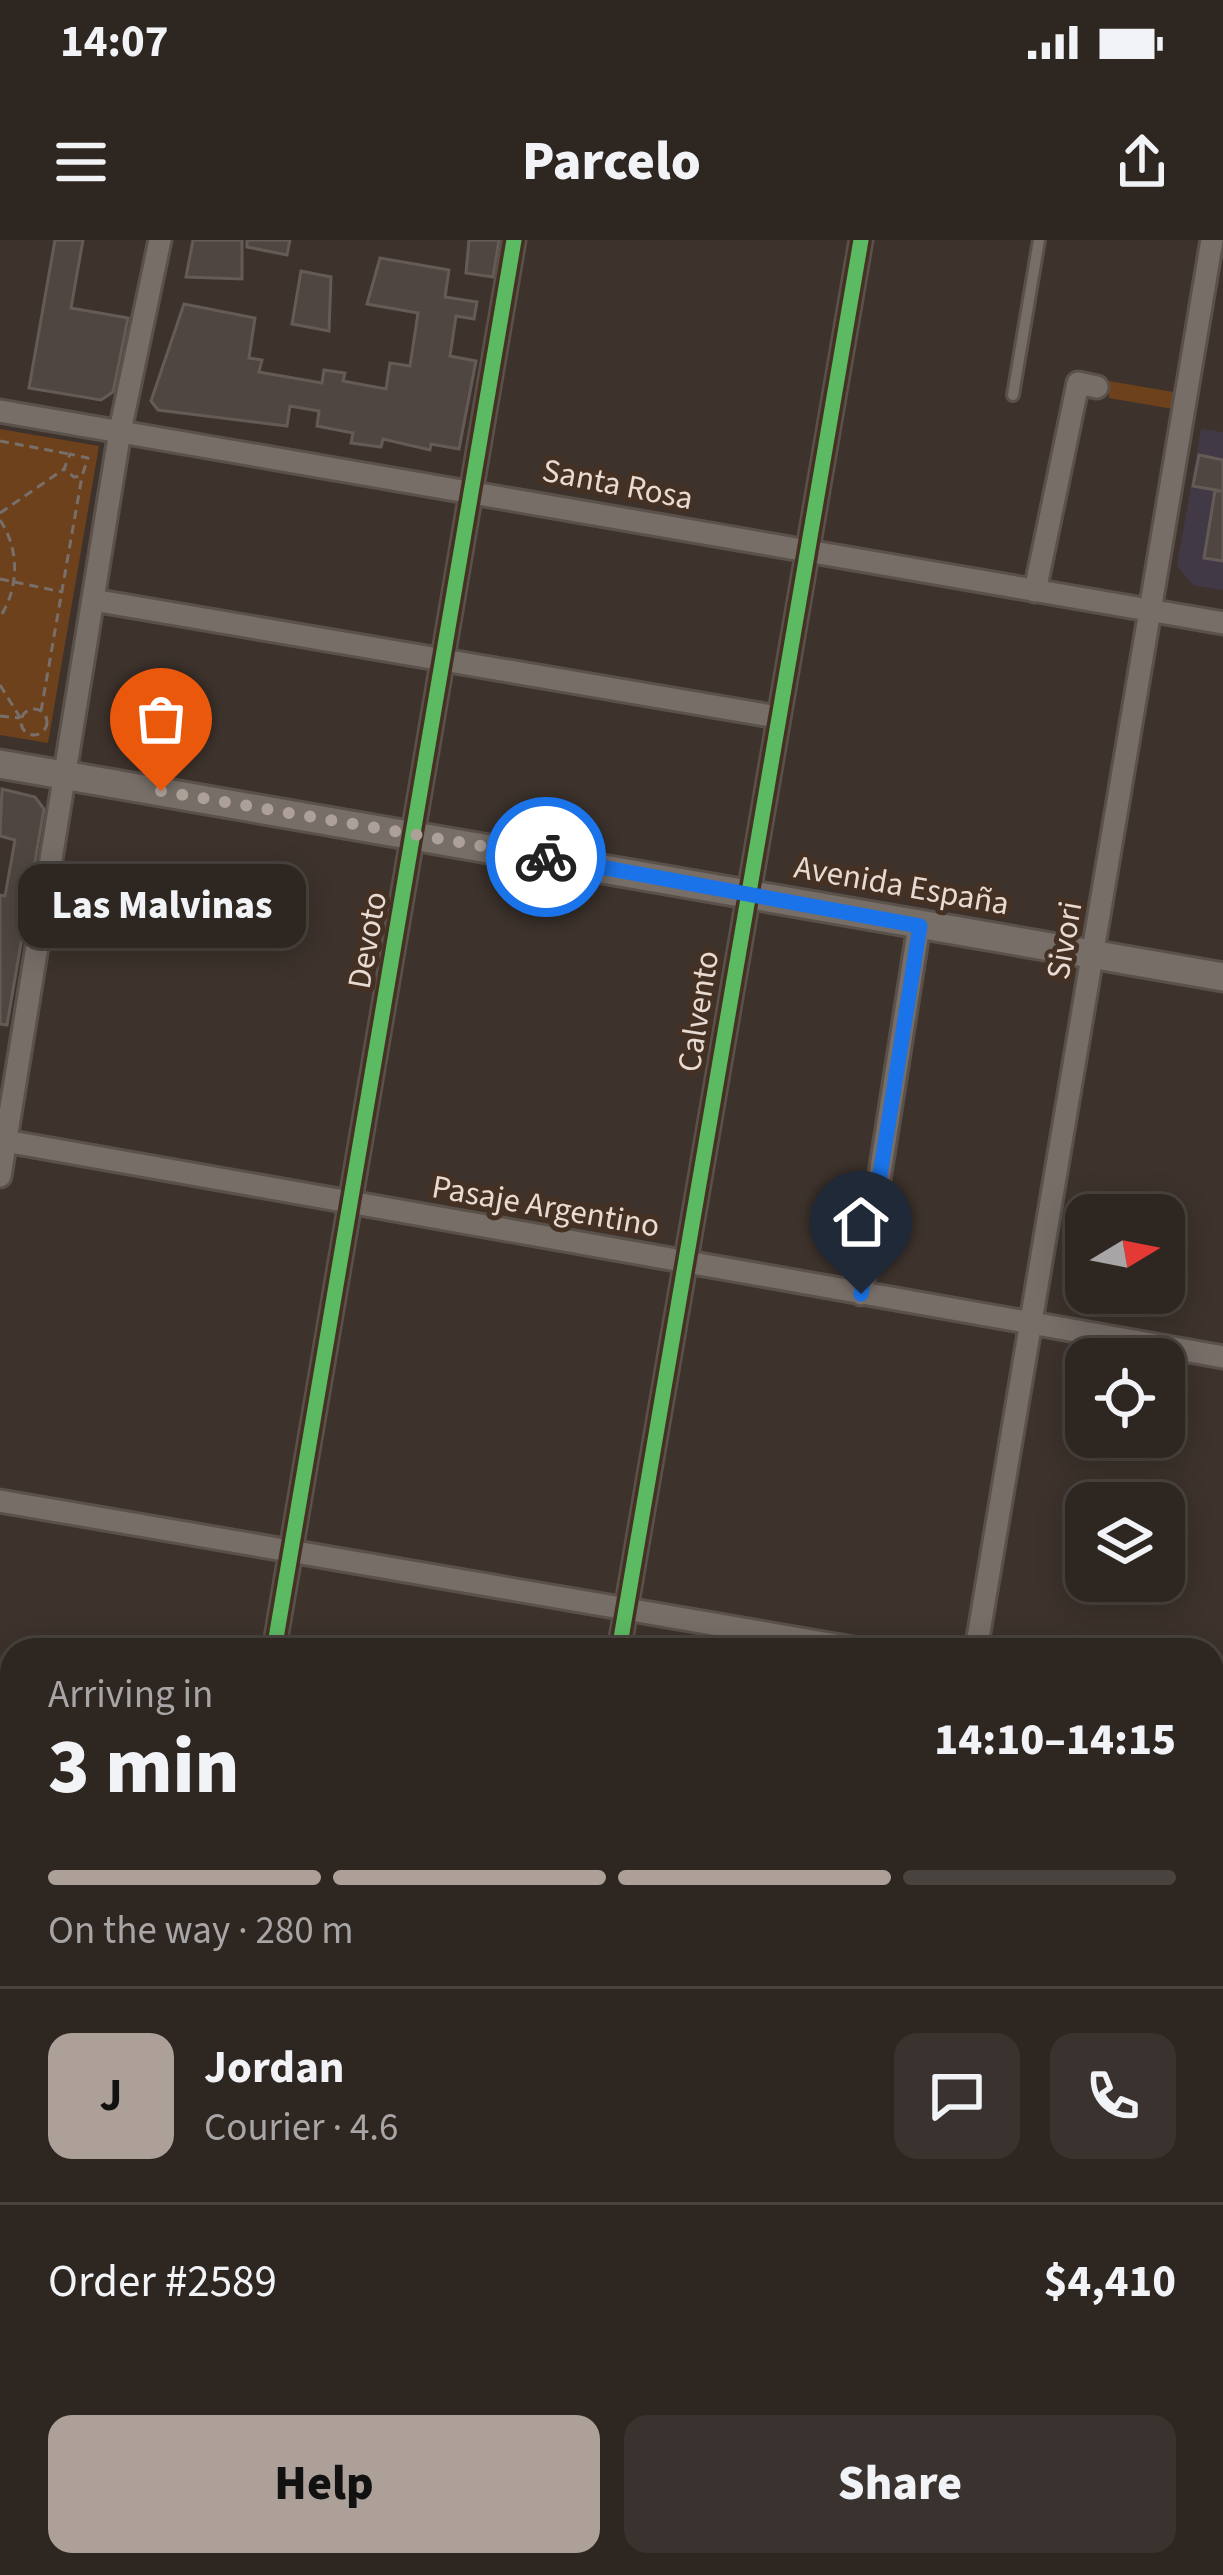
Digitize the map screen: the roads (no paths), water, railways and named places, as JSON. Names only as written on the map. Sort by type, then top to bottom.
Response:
[{"type":"street","points":[[0,1176],[120,431],[160,240]]},
{"type":"street","name":"Devoto","points":[[276,1638],[514,240]]},
{"type":"street","name":"Calvento","points":[[621,1638],[860,240]]},
{"type":"street","points":[[1210,240],[1223,243]]},
{"type":"street","name":"Sivori","points":[[978,1638],[1210,240]]},
{"type":"street","points":[[1036,591],[1078,383],[1097,387]]},
{"type":"street","name":"Santa Rosa","points":[[0,411],[1223,623]]},
{"type":"street","points":[[93,600],[777,717]]},
{"type":"street","name":"Avenida España","points":[[0,764],[1223,977]]},
{"type":"street","points":[[861,1294],[920,926]]},
{"type":"street","name":"Pasaje Argentino","points":[[3,1141],[1223,1358]]},
{"type":"street","points":[[0,1501],[794,1638]]},
{"type":"lane","points":[[1013,395],[1039,240]]},
{"type":"place","name":"Las Malvinas","points":[[161,791]]}]
